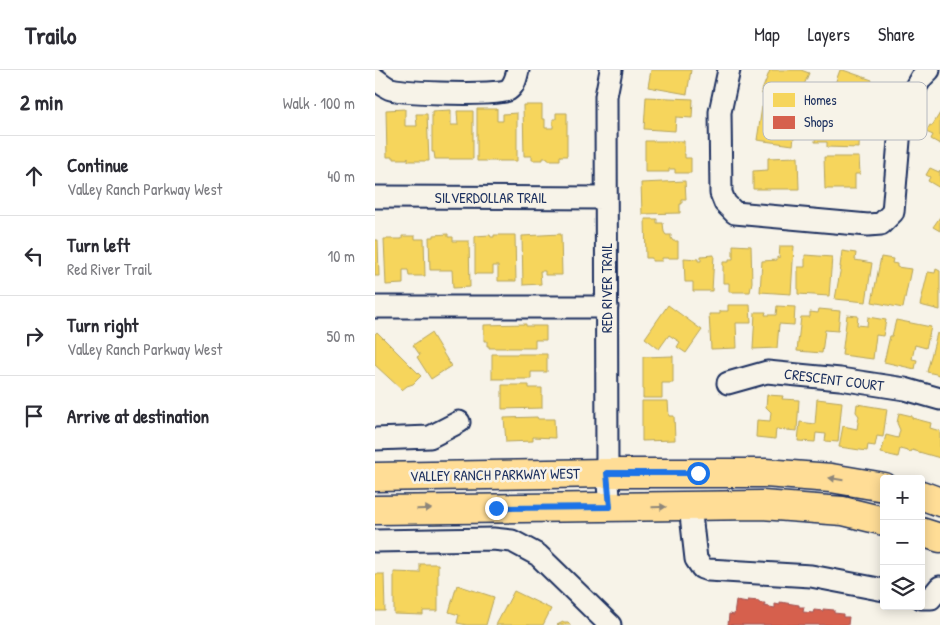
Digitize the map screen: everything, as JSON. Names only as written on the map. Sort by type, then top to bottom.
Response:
[{"type":"main road","name":"VALLEY RANCH PARKWAY WEST","points":[[375,477],[607,473],[765,473],[831,478],[880,486]]},
{"type":"main road","points":[[925,496],[940,502]]},
{"type":"main road","points":[[375,510],[763,505],[843,511],[880,520]]},
{"type":"main road","points":[[925,533],[940,538]]},
{"type":"street","points":[[375,79],[390,89],[412,92],[480,93],[507,91],[514,84],[519,70]]},
{"type":"street","name":"RED RIVER TRAIL","points":[[610,507],[607,473],[606,96],[611,70]]},
{"type":"street","points":[[729,70],[719,112],[721,193],[725,204],[735,213],[868,225],[881,224],[893,212],[899,140]]},
{"type":"street","points":[[919,82],[929,70]]},
{"type":"street","name":"SILVERDOLLAR TRAIL","points":[[375,197],[607,198]]},
{"type":"street","points":[[375,307],[607,307]]},
{"type":"street","name":"CRESCENT COURT","points":[[728,383],[767,372],[840,379],[886,386],[905,389],[940,399]]},
{"type":"street","points":[[375,439],[430,437],[459,422]]},
{"type":"street","points":[[689,506],[696,559],[702,568],[708,570],[811,576],[880,589]]},
{"type":"street","points":[[375,541],[493,539],[512,541],[538,555],[610,625]]},
{"type":"street","points":[[925,598],[931,598],[940,586]]},
{"type":"building: Homes","points":[[651,70],[691,70],[687,94],[648,87]]},
{"type":"building: Homes","points":[[770,70],[801,70],[809,73],[805,82],[765,82]]},
{"type":"building: Homes","points":[[840,70],[872,80],[871,82],[836,82]]},
{"type":"building: Homes","points":[[646,97],[693,99],[692,118],[676,117],[675,131],[644,129]]},
{"type":"building: Homes","points":[[523,105],[542,105],[542,119],[545,119],[545,128],[553,128],[553,119],[556,119],[556,113],[567,113],[567,156],[560,156],[560,160],[543,158],[543,160],[532,160],[532,156],[524,156]]},
{"type":"building: Homes","points":[[762,107],[763,140],[794,140],[793,145],[757,140]]},
{"type":"building: Homes","points":[[405,109],[405,126],[417,126],[416,114],[427,114],[429,161],[408,161],[408,157],[407,159],[394,159],[394,157],[387,157],[386,110]]},
{"type":"building: Homes","points":[[477,109],[497,109],[497,121],[503,121],[503,114],[517,113],[517,161],[477,161]]},
{"type":"building: Homes","points":[[451,110],[451,125],[458,125],[457,111],[473,111],[473,159],[435,159],[434,152],[432,152],[432,111]]},
{"type":"building: Homes","points":[[940,113],[940,144],[931,139],[933,135],[927,132],[930,125],[932,126]]},
{"type":"building: Homes","points":[[815,140],[859,140],[859,148],[827,147],[827,142],[815,142]]},
{"type":"building: Homes","points":[[645,141],[684,141],[685,158],[691,158],[691,173],[675,173],[675,169],[669,169],[669,172],[645,172]]},
{"type":"building: Homes","points":[[798,157],[799,189],[753,189],[753,171],[768,170],[768,158]]},
{"type":"building: Homes","points":[[824,157],[859,157],[860,174],[855,174],[855,189],[825,189]]},
{"type":"building: Homes","points":[[930,168],[939,172],[940,170],[940,188],[928,181],[930,177],[926,175]]},
{"type":"building: Homes","points":[[685,181],[686,199],[682,199],[680,213],[642,214],[641,183]]},
{"type":"building: Homes","points":[[940,217],[940,231],[933,227]]},
{"type":"building: Homes","points":[[645,219],[657,219],[657,223],[663,223],[666,235],[671,235],[673,241],[678,241],[678,258],[662,258],[662,261],[652,261],[652,258],[646,258]]},
{"type":"building: Homes","points":[[448,234],[448,237],[453,237],[453,241],[469,241],[470,287],[453,288],[452,270],[430,270],[429,237]]},
{"type":"building: Homes","points":[[561,234],[562,275],[545,275],[545,271],[540,271],[541,284],[523,285],[522,236]]},
{"type":"building: Homes","points":[[490,235],[494,237],[494,235],[515,235],[516,281],[498,281],[498,266],[493,266],[493,274],[475,274],[475,236]]},
{"type":"building: Homes","points":[[402,236],[415,236],[415,239],[424,239],[425,276],[409,276],[408,270],[403,270],[403,284],[386,285],[384,239],[402,239]]},
{"type":"building: Homes","points":[[375,240],[378,240],[379,276],[375,276]]},
{"type":"building: Homes","points":[[733,245],[751,246],[752,282],[750,292],[729,292],[729,283],[723,283],[723,262],[729,262],[729,259],[733,259]]},
{"type":"building: Homes","points":[[780,246],[794,246],[791,294],[760,292],[762,261],[777,260],[777,257],[779,258]]},
{"type":"building: Homes","points":[[842,251],[856,253],[855,260],[872,263],[866,302],[835,299]]},
{"type":"building: Homes","points":[[714,255],[712,291],[693,291],[693,282],[685,282],[684,258],[701,261],[701,256]]},
{"type":"building: Homes","points":[[805,255],[832,257],[829,296],[798,294],[798,267],[805,267]]},
{"type":"building: Homes","points":[[881,257],[893,259],[892,263],[897,264],[897,267],[911,269],[903,308],[872,302]]},
{"type":"building: Homes","points":[[936,269],[940,271],[940,310],[920,305],[928,272],[935,273]]},
{"type":"building: Homes","points":[[668,305],[702,330],[686,353],[677,347],[680,342],[669,335],[659,349],[645,338]]},
{"type":"building: Homes","points":[[728,305],[750,305],[751,323],[736,323],[737,348],[711,349],[709,314],[720,314],[720,311],[728,311]]},
{"type":"building: Homes","points":[[777,306],[795,307],[794,325],[779,324],[777,348],[753,349],[755,312],[766,312],[765,315],[776,315]]},
{"type":"building: Homes","points":[[819,309],[840,311],[838,331],[825,330],[822,353],[797,351],[801,317],[810,317],[810,312],[818,313]]},
{"type":"building: Homes","points":[[847,315],[858,316],[857,325],[867,326],[868,317],[886,320],[883,336],[876,335],[873,359],[842,355]]},
{"type":"building: Homes","points":[[896,320],[931,327],[926,348],[915,345],[912,359],[917,360],[915,369],[884,362]]},
{"type":"building: Homes","points":[[526,324],[526,326],[546,326],[546,340],[535,340],[535,348],[489,348],[487,341],[484,341],[484,325]]},
{"type":"building: Homes","points":[[377,332],[421,376],[413,384],[402,390],[375,365],[375,334]]},
{"type":"building: Homes","points":[[431,333],[451,366],[431,379],[417,357],[420,355],[413,345]]},
{"type":"building: Homes","points":[[937,333],[940,334],[940,375],[927,372]]},
{"type":"building: Homes","points":[[492,354],[547,354],[547,372],[531,372],[531,379],[492,379]]},
{"type":"building: Homes","points":[[673,356],[673,383],[662,383],[662,398],[643,398],[643,357]]},
{"type":"building: Homes","points":[[502,385],[529,385],[529,388],[542,388],[542,408],[502,409]]},
{"type":"building: Homes","points":[[767,395],[783,396],[782,399],[799,400],[797,431],[776,429],[775,439],[756,437],[757,420],[770,421],[771,412],[766,407]]},
{"type":"building: Homes","points":[[817,399],[842,402],[838,442],[825,441],[826,434],[816,433],[815,442],[798,441],[800,422],[815,424]]},
{"type":"building: Homes","points":[[642,401],[668,401],[669,416],[674,416],[675,440],[642,441]]},
{"type":"building: Homes","points":[[857,404],[887,409],[883,437],[877,436],[875,446],[868,445],[867,451],[839,447],[843,426],[857,429],[859,416],[856,412]]},
{"type":"building: Homes","points":[[899,413],[931,423],[930,428],[940,431],[940,458],[912,450],[911,452],[900,449],[898,457],[881,453],[886,435],[898,438],[900,430],[897,423]]},
{"type":"building: Homes","points":[[537,417],[538,419],[554,419],[555,438],[533,437],[533,441],[506,442],[504,418]]},
{"type":"building: Homes","points":[[420,564],[438,564],[438,611],[423,611],[423,615],[394,614],[394,572],[420,573]]},
{"type":"building: Homes","points":[[375,574],[384,574],[385,611],[375,611]]},
{"type":"building: Homes","points":[[457,585],[494,597],[486,625],[457,623],[459,615],[449,612]]},
{"type":"building: Homes","points":[[514,591],[551,609],[543,625],[496,625]]},
{"type":"building: Homes","points":[[568,622],[571,625],[557,625]]},
{"type":"building: Shops","points":[[748,600],[759,601],[759,603],[765,603],[764,606],[775,608],[775,604],[780,605],[780,602],[799,605],[799,607],[804,607],[803,612],[813,613],[814,610],[823,611],[823,609],[834,610],[834,613],[843,614],[843,617],[849,617],[848,625],[728,625],[729,614],[734,615],[736,601],[748,603]]},
{"type":"route","points":[[496,508],[610,507],[607,473],[698,473]]}]
